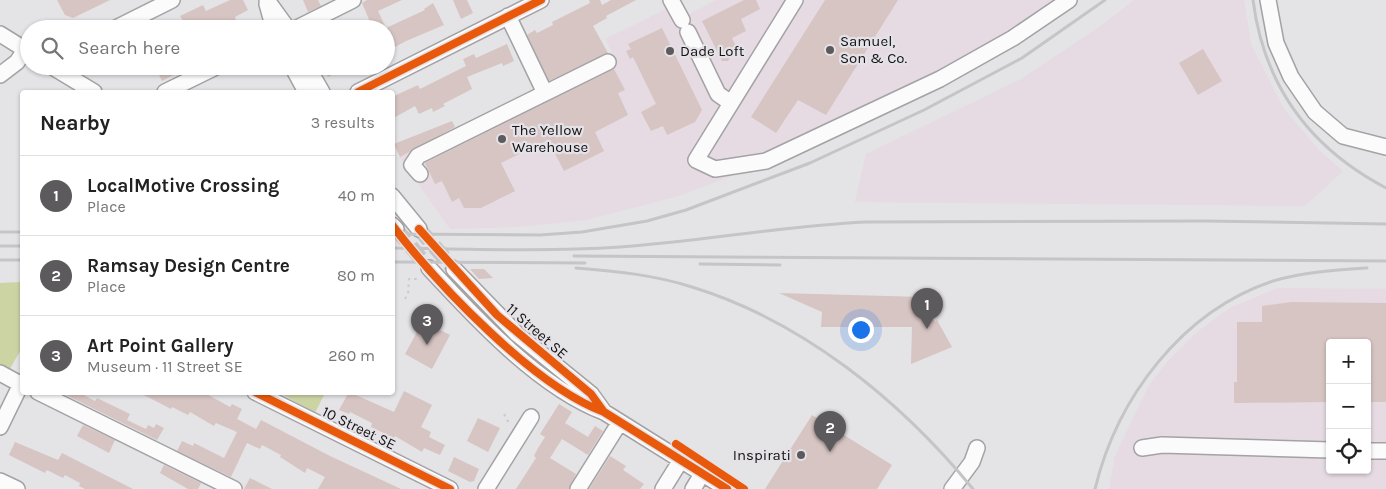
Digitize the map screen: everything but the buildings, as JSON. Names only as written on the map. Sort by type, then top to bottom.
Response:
[{"type":"street","points":[[132,20],[172,0]]},
{"type":"street","points":[[266,0],[272,20]]},
{"type":"street","points":[[266,0],[281,20]]},
{"type":"street","points":[[313,20],[353,0]]},
{"type":"street","points":[[395,73],[541,0]]},
{"type":"street","points":[[671,0],[718,94],[731,103]]},
{"type":"street","points":[[795,0],[696,160],[715,169],[766,160],[940,78],[1013,38],[1069,0]]},
{"type":"street","points":[[1268,0],[1276,43],[1291,77],[1315,112],[1343,136],[1386,147]]},
{"type":"street","points":[[508,16],[545,93]]},
{"type":"street","points":[[0,34],[20,47]]},
{"type":"street","points":[[0,74],[20,59]]},
{"type":"street","points":[[420,174],[412,165],[418,156],[608,62]]},
{"type":"street","points":[[66,75],[91,90]]},
{"type":"street","points":[[169,90],[200,75]]},
{"type":"street","points":[[297,75],[305,90]]},
{"type":"street","points":[[312,75],[321,90]]},
{"type":"street","points":[[362,90],[392,75]]},
{"type":"street","points":[[395,200],[419,230]]},
{"type":"street","name":"11 Street SE","points":[[429,268],[471,313],[526,362],[582,403],[604,412],[727,489]]},
{"type":"street","name":"11 Street SE","points":[[454,269],[517,334],[591,394],[604,412]]},
{"type":"street","points":[[0,373],[20,383]]},
{"type":"street","points":[[0,428],[20,388]]},
{"type":"street","points":[[44,395],[234,489]]},
{"type":"street","name":"10 Street SE","points":[[261,395],[450,489]]},
{"type":"street","points":[[486,489],[531,417]]},
{"type":"street","points":[[578,489],[620,422]]},
{"type":"street","points":[[1142,448],[1162,445],[1326,450]]},
{"type":"street","points":[[952,489],[972,462],[977,448]]},
{"type":"street","points":[[1371,451],[1386,451]]},
{"type":"street","points":[[663,489],[681,460]]},
{"type":"street","points":[[693,489],[702,474]]},
{"type":"street","points":[[0,480],[17,489]]},
{"type":"path","points":[[405,299],[408,294],[408,279],[416,279]]},
{"type":"path","points":[[504,414],[510,425]]},
{"type":"shaded area","points":[[716,0],[1072,0],[773,160],[679,196],[586,220],[517,227],[450,229],[399,157],[613,55],[605,39],[670,7],[677,21]]},
{"type":"shaded area","points":[[1134,0],[1244,0],[1251,44],[1284,109],[1319,150],[1343,171],[1305,206],[855,202],[866,154],[1021,79],[1102,25]]},
{"type":"shaded area","points":[[1277,288],[1386,289],[1386,489],[1109,489],[1115,456],[1148,387],[1166,363],[1197,332],[1230,308]]},
{"type":"green space","points":[[20,282],[20,351],[8,372],[0,368],[0,283]]},
{"type":"green space","points":[[284,395],[324,395],[315,413]]},
{"type":"tunnel","points":[[396,229],[429,268]]},
{"type":"tunnel","points":[[419,229],[454,269]]},
{"type":"railway","points":[[395,234],[540,235],[582,232],[647,221],[686,210],[810,163],[924,110],[1022,58],[1105,0]]},
{"type":"railway","points":[[1253,0],[1259,31],[1268,60],[1280,87],[1295,111],[1313,134],[1335,154],[1359,172],[1386,188]]},
{"type":"railway","points":[[395,248],[592,249],[865,222],[1204,221],[1386,224]]},
{"type":"railway","points":[[0,232],[20,232]]},
{"type":"railway","points":[[0,246],[20,246]]},
{"type":"railway","points":[[574,256],[1386,261]]},
{"type":"railway","points":[[0,260],[20,260]]},
{"type":"railway","points":[[395,262],[585,263]]},
{"type":"railway","points":[[700,264],[780,265]]},
{"type":"railway","points":[[576,268],[664,279],[733,302],[773,321],[811,343],[882,395],[945,456],[973,489]]},
{"type":"railway","points":[[1095,489],[1105,455],[1119,422],[1137,391],[1158,362],[1182,336],[1210,313],[1240,295],[1273,281],[1308,273],[1367,268]]},
{"type":"cycle path","points":[[395,73],[541,0]]},
{"type":"cycle path","points":[[362,90],[392,75]]},
{"type":"cycle path","points":[[395,229],[461,304],[518,357],[577,399],[604,412],[727,489]]},
{"type":"cycle path","points":[[419,229],[497,315],[591,394],[604,412]]},
{"type":"cycle path","points":[[261,395],[450,489]]},
{"type":"cycle path","points":[[676,444],[744,489]]},
{"type":"place","name":"Samuel, Son & Co.","points":[[830,50]]},
{"type":"place","name":"Dade Loft","points":[[670,51]]},
{"type":"place","name":"The Yellow Warehouse","points":[[502,139]]},
{"type":"place","name":"LocalMotive Crossing","points":[[927,329]]},
{"type":"place","name":"Art Point Gallery","points":[[427,345]]},
{"type":"place","name":"Ramsay Design Centre","points":[[830,452]]},
{"type":"place","name":"Inspirati","points":[[801,455]]}]
